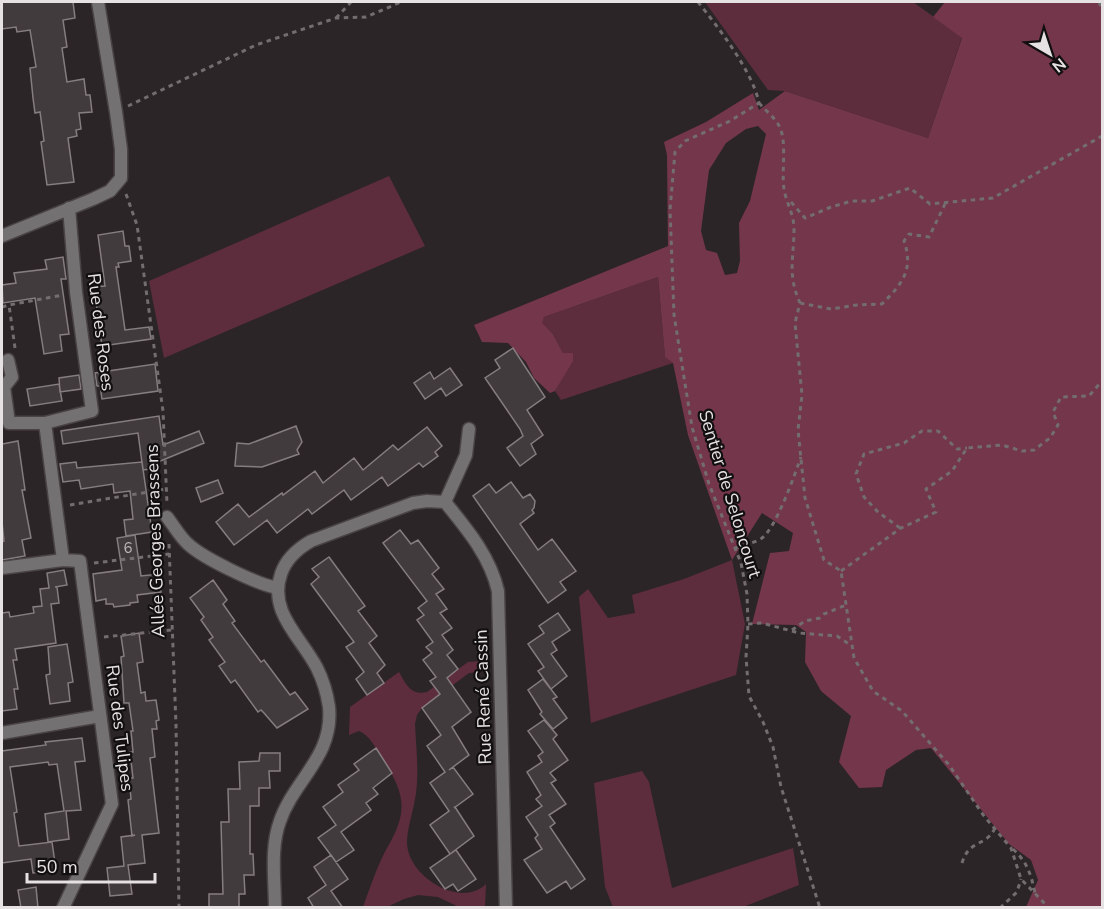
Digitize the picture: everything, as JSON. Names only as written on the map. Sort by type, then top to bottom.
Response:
[{"type":"street","points":[[2,236],[110,191],[121,178],[121,149],[98,2]]},
{"type":"street","name":"Rue des Roses","points":[[8,360],[12,377],[4,387],[9,423],[45,423],[92,411],[76,292],[69,208]]},
{"type":"street","points":[[45,423],[63,560]]},
{"type":"street","points":[[275,908],[275,849],[279,822],[321,752],[326,737],[329,711],[325,689],[316,667],[281,612],[278,588],[282,572],[290,557],[311,541],[413,503],[445,502],[466,455],[469,429]]},
{"type":"street","name":"Rue René Cassin","points":[[445,502],[485,556],[498,591],[506,908]]},
{"type":"street","points":[[167,518],[188,544],[206,556],[266,586],[278,588]]},
{"type":"street","points":[[2,568],[63,560],[80,561],[80,564]]},
{"type":"street","name":"Rue des Tulipes","points":[[63,908],[112,804],[80,564]]},
{"type":"street","points":[[2,734],[100,716]]},
{"type":"path","points":[[336,18],[351,2]]},
{"type":"path","points":[[116,112],[256,45],[336,18],[366,17],[401,2]]},
{"type":"path","points":[[698,2],[718,27],[756,89],[759,103],[780,125],[783,142],[784,190],[789,201],[794,227],[791,277],[800,303],[795,323],[802,395],[798,430],[806,498],[824,560],[841,571],[854,658],[873,691],[903,711],[949,765],[984,816],[1023,859],[1030,871],[1035,893]]},
{"type":"path","points":[[1099,2],[1102,9]]},
{"type":"path","name":"Sentier de Seloncourt","points":[[759,103],[730,121],[685,141],[675,152],[670,210],[674,315],[692,427],[709,484],[741,563],[747,594],[746,657],[750,696],[764,722],[773,747],[781,787],[820,908]]},
{"type":"path","points":[[789,201],[805,218],[831,207],[852,201],[872,201],[910,188],[930,204],[993,198],[1102,136]]},
{"type":"path","name":"Allée Georges Brassens","points":[[121,178],[137,225],[163,411],[176,725],[179,908]]},
{"type":"path","points":[[800,303],[831,309],[882,304],[902,285],[908,255],[904,241],[909,234],[929,237],[946,202]]},
{"type":"path","points":[[2,307],[76,292]]},
{"type":"path","points":[[8,360],[15,350],[9,305]]},
{"type":"path","points":[[901,528],[878,512],[864,497],[856,474],[864,454],[904,443],[922,431],[938,431],[957,449],[1002,445],[1022,451],[1034,450],[1050,438],[1058,425],[1053,412],[1061,397],[1089,396],[1102,381]]},
{"type":"path","points":[[841,571],[901,528],[936,512],[926,489],[952,471],[967,448]]},
{"type":"path","points":[[735,549],[762,538],[776,518],[801,455]]},
{"type":"path","points":[[57,507],[166,489]]},
{"type":"path","points":[[80,564],[169,554]]},
{"type":"path","points":[[792,631],[805,621],[820,618],[846,605]]},
{"type":"path","points":[[748,624],[762,623],[792,631],[837,636],[852,646]]},
{"type":"path","points":[[90,638],[172,630]]},
{"type":"path","points":[[962,863],[964,855],[973,845],[988,838],[995,828]]},
{"type":"path","points":[[1011,848],[1021,879],[1049,908]]},
{"type":"path","points":[[1000,908],[1017,892],[1021,879]]},
{"type":"shaded area","points":[[705,2],[913,2],[962,37],[928,138],[785,91],[768,90]]},
{"type":"shaded area","points":[[945,2],[1102,2],[1102,907],[1026,907],[1038,880],[1031,860],[1009,844],[931,748],[916,750],[886,770],[882,787],[859,788],[839,762],[851,716],[821,691],[805,662],[806,632],[796,625],[752,624],[770,553],[789,551],[793,533],[762,513],[732,560],[688,435],[673,363],[665,357],[658,277],[544,317],[542,323],[553,334],[563,353],[573,353],[573,361],[555,391],[550,393],[534,378],[526,362],[508,343],[482,342],[474,325],[668,246],[667,155],[664,142],[706,122],[753,93],[759,110],[785,91],[928,138],[962,38],[933,17]],"holes":[[[758,126],[766,134],[750,201],[739,223],[740,261],[737,273],[725,275],[717,253],[706,250],[701,231],[709,170],[726,143],[746,129]]]},
{"type":"shaded area","points":[[389,176],[425,246],[164,358],[149,281]]},
{"type":"shaded area","points":[[658,277],[665,356],[673,363],[561,400],[555,391],[572,361],[572,353],[563,353],[553,334],[541,323],[544,317]]},
{"type":"shaded area","points":[[732,560],[745,624],[736,675],[591,723],[579,597],[588,589],[608,618],[635,613],[632,595],[684,579]]},
{"type":"shaded area","points":[[480,661],[480,672],[469,673],[422,708],[417,715],[415,724],[417,785],[407,843],[416,867],[437,886],[463,893],[475,891],[486,884],[485,907],[459,907],[438,897],[418,895],[387,907],[363,907],[380,862],[399,823],[401,802],[396,782],[370,739],[359,731],[349,735],[350,707],[399,672],[413,691],[421,693],[427,692],[468,662]]},
{"type":"shaded area","points":[[642,771],[649,782],[672,888],[793,848],[799,885],[743,907],[613,907],[605,887],[594,783]]},
{"type":"building","points":[[2,2],[73,2],[75,18],[63,20],[67,47],[62,48],[67,82],[84,79],[86,95],[90,95],[92,112],[79,113],[81,129],[76,130],[77,136],[68,138],[74,182],[47,185],[41,142],[44,141],[40,112],[35,113],[33,98],[30,68],[36,67],[30,30],[17,32],[16,27],[2,29]]},
{"type":"building","points":[[123,231],[125,246],[129,246],[131,261],[118,263],[119,267],[116,267],[125,330],[149,327],[151,339],[102,346],[94,287],[105,286],[98,235]]},
{"type":"building","points":[[63,257],[66,279],[61,279],[69,334],[60,335],[62,351],[44,354],[35,298],[3,303],[2,285],[16,283],[14,273],[47,269],[45,260]]},
{"type":"building","points":[[513,348],[545,397],[527,410],[543,435],[531,444],[536,454],[520,466],[507,448],[523,436],[485,378],[500,368],[495,360]]},
{"type":"building","points":[[155,364],[158,391],[102,399],[95,373]]},
{"type":"building","points":[[450,368],[462,385],[446,396],[441,388],[425,399],[414,383],[430,372],[434,379]]},
{"type":"building","points":[[79,375],[81,389],[60,392],[59,378]]},
{"type":"building","points":[[59,384],[62,401],[30,406],[27,389]]},
{"type":"building","points":[[159,416],[163,445],[199,431],[204,443],[158,462],[159,468],[143,470],[138,433],[63,444],[61,431]]},
{"type":"building","points":[[296,426],[302,442],[297,450],[299,454],[262,467],[235,466],[237,443],[249,444]]},
{"type":"building","points":[[427,427],[442,446],[435,452],[438,456],[423,467],[419,463],[388,486],[382,477],[351,500],[344,490],[312,514],[308,509],[277,533],[267,520],[234,545],[216,522],[238,504],[249,517],[315,471],[323,483],[354,458],[363,470],[393,445],[398,450]]},
{"type":"building","points":[[18,441],[25,490],[22,490],[31,538],[22,540],[25,556],[2,560],[2,542],[4,541],[2,444]]},
{"type":"building","points":[[76,462],[77,468],[142,462],[152,532],[126,536],[124,520],[133,519],[130,491],[114,493],[113,484],[81,489],[79,480],[63,482],[60,464]]},
{"type":"building","points":[[218,480],[223,493],[201,502],[196,488]]},
{"type":"building","points":[[511,482],[523,498],[530,494],[535,501],[532,510],[534,513],[520,524],[538,550],[552,539],[576,571],[560,582],[566,590],[548,603],[473,496],[489,484],[496,493]]},
{"type":"building","points":[[400,530],[411,544],[418,540],[439,568],[432,574],[444,589],[436,594],[447,609],[440,613],[452,628],[442,635],[453,650],[447,655],[458,669],[447,678],[471,712],[452,727],[469,755],[453,767],[473,794],[455,807],[474,836],[450,854],[430,825],[449,811],[430,783],[445,772],[427,746],[441,735],[422,708],[440,694],[430,681],[436,677],[423,660],[432,653],[426,647],[433,642],[417,620],[424,615],[418,608],[427,601],[383,543]]},
{"type":"building","points":[[135,535],[141,576],[159,574],[161,592],[137,595],[138,602],[130,603],[130,605],[114,607],[113,604],[106,604],[106,599],[96,601],[93,574],[122,570],[117,538]]},
{"type":"building","points":[[329,557],[365,606],[358,611],[377,636],[369,643],[385,665],[377,673],[384,683],[367,695],[356,679],[364,672],[346,647],[354,642],[311,584],[319,577],[312,569]]},
{"type":"building","points":[[64,570],[67,585],[55,587],[57,587],[59,603],[51,604],[56,643],[15,649],[17,660],[13,660],[18,689],[14,689],[17,709],[2,711],[2,613],[9,612],[10,617],[34,613],[33,607],[42,606],[40,589],[49,588],[47,573]]},
{"type":"building","points":[[213,580],[227,600],[223,604],[235,621],[232,623],[261,662],[264,660],[290,695],[295,692],[308,709],[277,728],[261,710],[258,712],[235,680],[231,683],[219,666],[225,662],[209,640],[213,637],[201,620],[204,617],[190,598]]},
{"type":"building","points":[[558,613],[570,630],[552,642],[557,650],[551,654],[567,676],[551,689],[538,671],[544,667],[528,644],[544,633],[539,626]]},
{"type":"building","points":[[139,633],[143,662],[137,663],[141,693],[145,692],[146,701],[156,700],[159,720],[156,721],[157,729],[152,729],[155,757],[150,758],[159,833],[142,835],[145,863],[128,865],[132,894],[110,896],[107,868],[124,866],[121,837],[132,835],[128,800],[131,799],[129,778],[133,778],[130,752],[133,752],[131,731],[133,731],[129,703],[124,703],[121,657],[124,656],[121,636]]},
{"type":"building","points":[[67,644],[73,682],[68,683],[70,701],[50,704],[46,675],[50,674],[48,647]]},
{"type":"building","points":[[543,679],[557,697],[553,699],[567,718],[553,729],[540,714],[542,712],[528,690]]},
{"type":"building","points":[[544,720],[557,735],[553,739],[568,760],[550,773],[556,780],[551,783],[566,804],[549,815],[555,823],[550,827],[585,879],[571,889],[566,881],[547,893],[524,860],[542,849],[535,838],[538,835],[526,817],[542,806],[536,799],[541,795],[527,772],[542,762],[538,756],[543,752],[528,731]]},
{"type":"building","points":[[82,738],[85,761],[75,762],[81,810],[66,811],[69,839],[48,842],[45,814],[64,811],[57,764],[49,765],[48,762],[10,767],[17,812],[14,813],[19,846],[52,842],[56,870],[33,873],[31,859],[2,863],[2,751],[46,745],[45,742]]},
{"type":"building","points":[[376,748],[392,773],[373,788],[378,794],[366,803],[371,810],[341,832],[354,850],[336,862],[318,838],[336,825],[323,807],[343,792],[338,785],[359,770],[354,764]]},
{"type":"building","points":[[260,753],[280,753],[280,771],[269,771],[270,788],[259,788],[259,806],[250,806],[250,854],[253,854],[254,875],[244,875],[245,894],[239,894],[239,908],[209,908],[209,894],[223,894],[221,822],[229,822],[228,789],[240,789],[239,762],[259,761]]},
{"type":"building","points":[[456,850],[476,879],[458,891],[453,884],[445,889],[430,868]]},
{"type":"building","points":[[331,855],[348,879],[331,891],[343,908],[314,908],[308,898],[326,885],[314,867]]},
{"type":"building","points":[[36,887],[38,908],[21,908],[18,890]]}]
